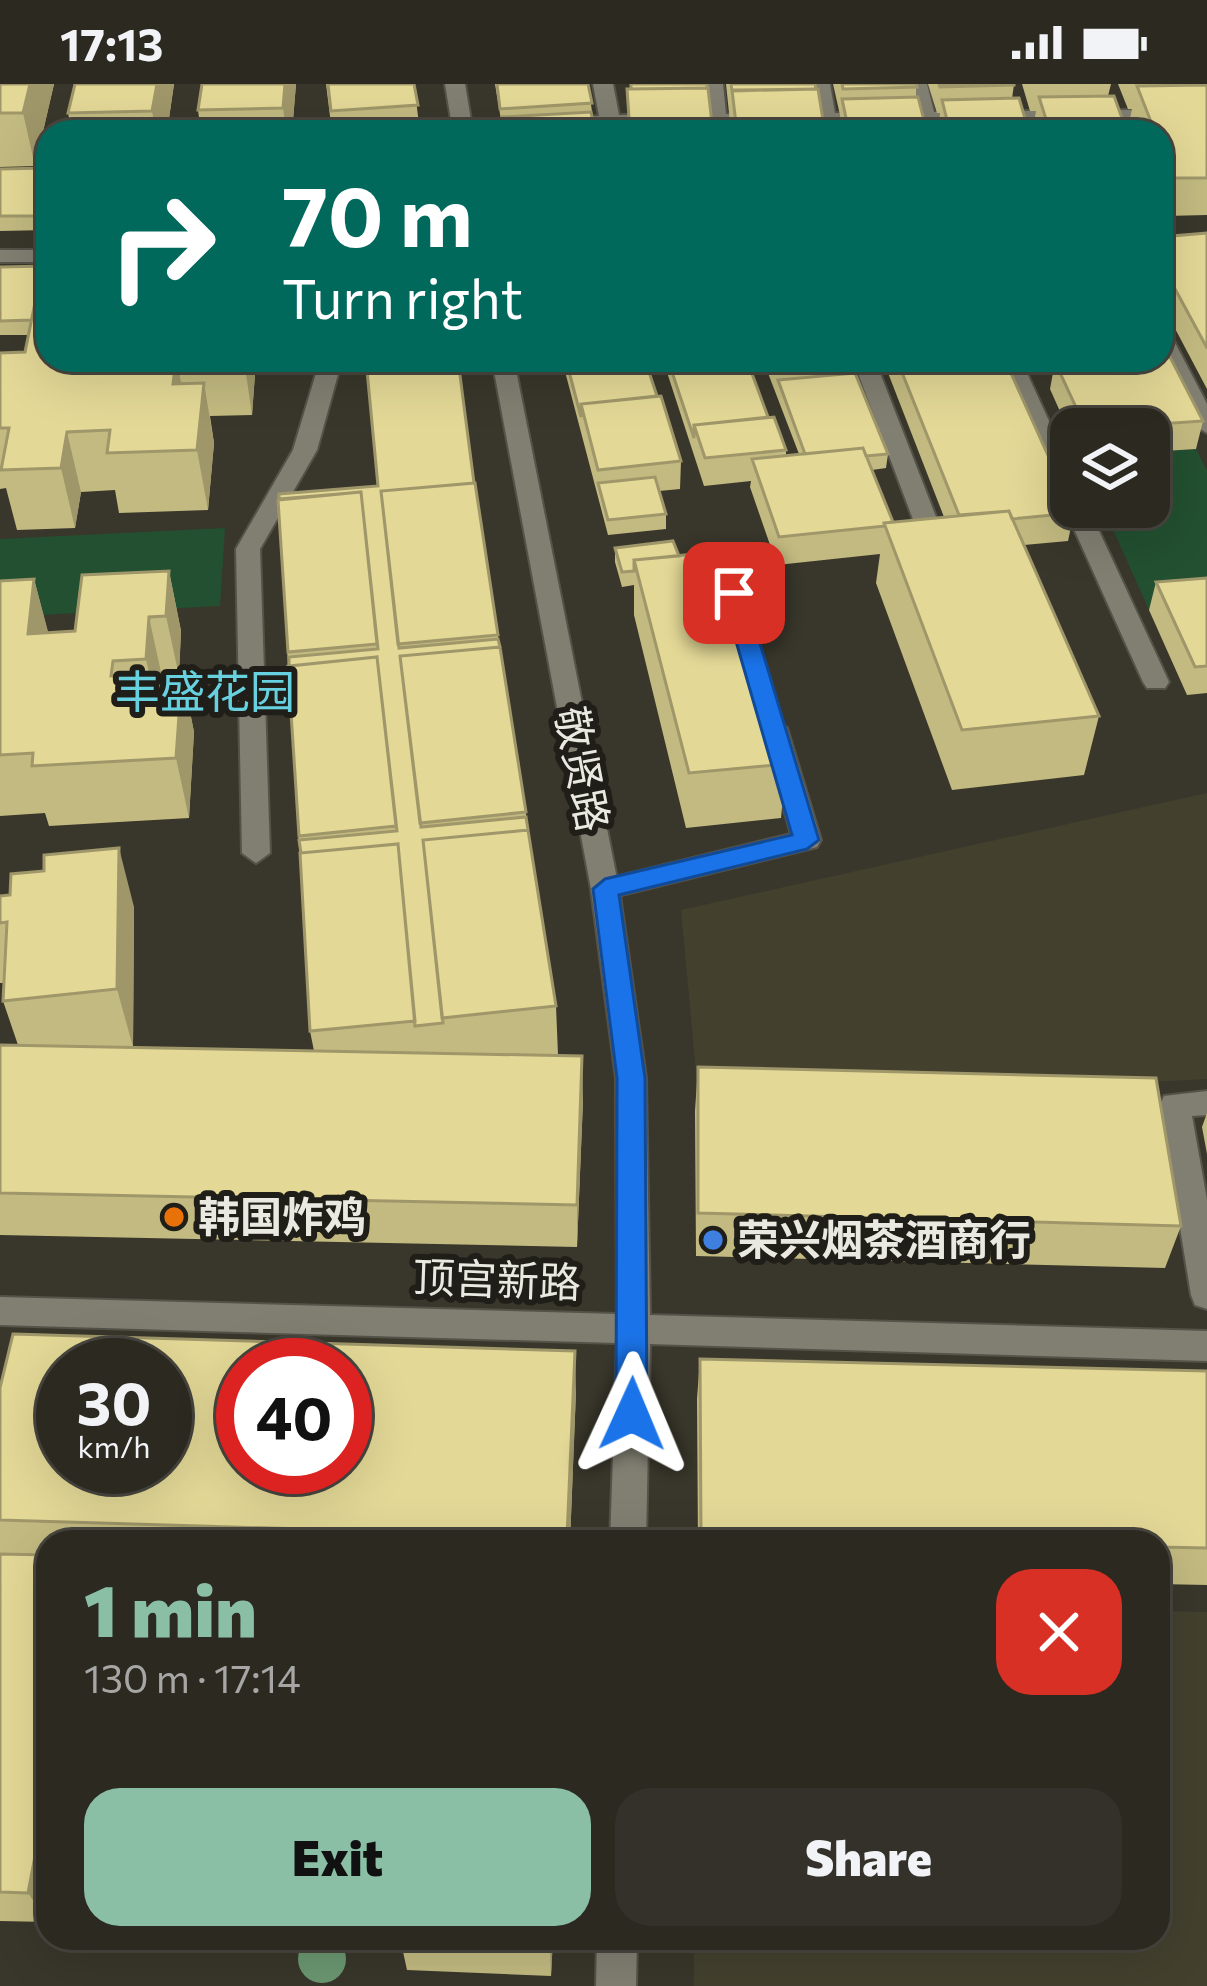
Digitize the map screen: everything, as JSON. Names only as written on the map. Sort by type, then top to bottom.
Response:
[{"type":"street","points":[[455,84],[461,120]]},
{"type":"street","points":[[603,84],[610,120]]},
{"type":"street","points":[[713,84],[717,120]]},
{"type":"street","points":[[820,84],[826,120]]},
{"type":"street","points":[[917,84],[926,120]]},
{"type":"street","points":[[990,120],[1207,115]]},
{"type":"street","points":[[0,256],[36,256]]},
{"type":"street","points":[[1173,360],[1207,426]]},
{"type":"street","points":[[256,854],[248,549],[305,450],[328,372]]},
{"type":"street","name":"敬贤路","points":[[505,372],[605,889],[631,1078],[634,1329],[628,1530]]},
{"type":"street","points":[[869,372],[926,522]]},
{"type":"street","points":[[1015,372],[1050,449]]},
{"type":"street","points":[[1086,528],[1156,682]]},
{"type":"street","points":[[605,889],[807,840],[767,705]]},
{"type":"street","points":[[1207,1103],[1175,1105],[1207,1295]]},
{"type":"street","name":"顶宫新路","points":[[0,1311],[1207,1346]]},
{"type":"street","points":[[616,1986],[617,1950]]},
{"type":"shaded area","points":[[1207,793],[1207,1079],[699,1105],[681,910]]},
{"type":"shaded area","points":[[1170,1611],[1207,1612],[1207,1986],[694,1986],[694,1950],[1170,1950]]},
{"type":"green space","points":[[1196,449],[1207,470],[1207,605],[1149,610],[1112,528],[1170,528],[1170,451]]},
{"type":"green space","points":[[225,528],[220,606],[0,617],[0,539]]},
{"type":"building","points":[[0,84],[30,84],[23,113],[0,113]]},
{"type":"building","points":[[75,84],[157,84],[152,111],[68,113]]},
{"type":"building","points":[[202,84],[285,84],[283,108],[198,110]]},
{"type":"building","points":[[328,84],[414,84],[418,105],[331,111]]},
{"type":"building","points":[[497,84],[588,84],[592,103],[500,109]]},
{"type":"building","points":[[631,84],[707,84],[707,88],[631,89]]},
{"type":"building","points":[[731,84],[815,84],[816,89],[732,91]]},
{"type":"building","points":[[842,84],[916,84],[917,87],[843,89]]},
{"type":"building","points":[[1014,84],[1014,85],[940,87]]},
{"type":"building","points":[[1207,85],[1207,178],[1174,178],[1173,120],[1150,120],[1137,86]]},
{"type":"building","points":[[708,88],[712,120],[629,120],[627,89]]},
{"type":"building","points":[[818,89],[823,120],[736,120],[732,90]]},
{"type":"building","points":[[1114,96],[1123,120],[1046,120],[1039,97]]},
{"type":"building","points":[[918,97],[924,120],[846,120],[842,99]]},
{"type":"building","points":[[1019,98],[1025,120],[947,120],[942,100]]},
{"type":"building","points":[[591,112],[593,120],[502,120]]},
{"type":"building","points":[[36,168],[36,216],[0,216],[0,169]]},
{"type":"building","points":[[1207,233],[1207,348],[1173,285],[1173,236]]},
{"type":"building","points":[[36,266],[32,320],[0,321],[0,267]]},
{"type":"building","points":[[36,298],[36,372],[174,372],[173,384],[204,383],[197,450],[107,453],[110,430],[67,432],[61,468],[1,470],[9,428],[0,428],[0,353],[25,352]]},
{"type":"building","points":[[1173,363],[1203,421],[1170,423],[1170,408],[1076,408],[1060,372],[1173,372]]},
{"type":"building","points":[[367,372],[460,372],[474,483],[381,491],[399,648],[498,639],[500,647],[400,656],[421,827],[526,817],[528,830],[423,840],[443,1023],[415,1026],[398,844],[301,853],[299,840],[397,831],[377,657],[289,666],[289,657],[378,649],[361,492],[279,499],[279,494],[378,486]]},
{"type":"building","points":[[569,372],[649,372],[657,396],[581,404],[581,417]]},
{"type":"building","points":[[672,372],[751,372],[768,417],[694,425],[694,438]]},
{"type":"building","points":[[902,372],[1010,372],[1050,460],[1050,515],[1012,519],[1009,511],[959,515]]},
{"type":"building","points":[[855,373],[888,454],[866,456],[863,448],[805,454],[778,380]]},
{"type":"building","points":[[661,396],[681,461],[598,470],[581,404]]},
{"type":"building","points":[[774,417],[786,450],[705,458],[694,425]]},
{"type":"building","points":[[863,448],[893,522],[779,537],[752,459]]},
{"type":"building","points":[[655,477],[666,514],[608,520],[598,483]]},
{"type":"building","points":[[475,483],[498,635],[398,644],[381,491]]},
{"type":"building","points":[[361,492],[377,644],[288,652],[278,500]]},
{"type":"building","points":[[1009,511],[1099,716],[962,730],[884,523]]},
{"type":"building","points":[[673,541],[679,556],[634,560],[634,571],[622,572],[615,548]]},
{"type":"building","points":[[723,551],[786,764],[689,773],[634,560]]},
{"type":"building","points":[[169,571],[166,616],[149,617],[146,659],[113,661],[111,676],[182,672],[176,758],[32,766],[33,753],[0,755],[0,581],[34,579],[28,634],[75,631],[82,575]]},
{"type":"building","points":[[1207,578],[1207,666],[1195,667],[1156,582]]},
{"type":"building","points":[[500,647],[526,812],[420,823],[400,656]]},
{"type":"building","points":[[377,657],[396,826],[299,836],[288,666]]},
{"type":"building","points":[[528,830],[556,1006],[442,1018],[423,840]]},
{"type":"building","points":[[398,844],[415,1021],[310,1031],[300,853]]},
{"type":"building","points":[[119,848],[117,989],[3,1001],[7,922],[0,923],[0,896],[10,895],[11,874],[44,871],[44,855]]},
{"type":"building","points":[[0,1045],[582,1056],[577,1205],[0,1193]]},
{"type":"building","points":[[698,1067],[1156,1078],[1181,1226],[698,1213]]},
{"type":"building","points":[[13,1334],[145,1338],[36,1338],[36,1494],[192,1494],[192,1339],[216,1340],[216,1494],[372,1494],[372,1345],[575,1351],[567,1530],[334,1530],[0,1520],[0,1388]]},
{"type":"building","points":[[700,1359],[1207,1371],[1207,1548],[1170,1547],[1170,1530],[701,1530]]},
{"type":"building","points":[[0,1554],[36,1555],[36,1851],[28,1893],[0,1892]]},
{"type":"place","name":"韩国炸鸡","points":[[174,1217]]},
{"type":"place","name":"荣兴烟茶酒商行","points":[[713,1240]]},
{"type":"district","name":"丰盛花园","points":[[205,692]]},
{"type":"route","points":[[632,1414],[631,1078],[605,889],[807,840],[734,593]]}]
